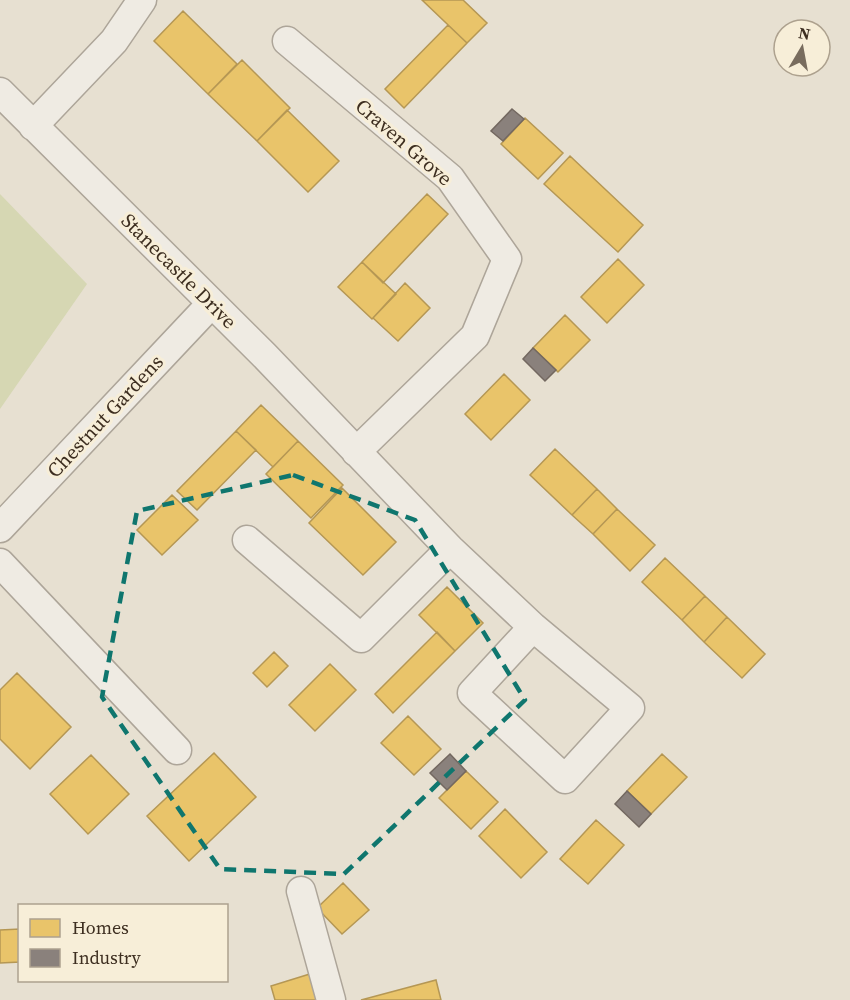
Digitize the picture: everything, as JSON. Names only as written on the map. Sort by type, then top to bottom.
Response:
[{"type":"street","points":[[33,126],[114,41],[142,0]]},
{"type":"street","name":"Craven Grove","points":[[287,41],[450,178],[507,260],[475,336],[356,452]]},
{"type":"street","name":"Stanecastle Drive","points":[[0,92],[264,355],[450,549],[533,627],[630,708],[565,779],[472,693],[533,627]]},
{"type":"street","name":"Chestnut Gardens","points":[[0,528],[211,304]]},
{"type":"street","points":[[247,540],[361,638],[450,549]]},
{"type":"street","points":[[0,563],[177,750]]},
{"type":"street","points":[[301,891],[332,1000]]},
{"type":"highlighted area","points":[[293,475],[415,520],[525,700],[344,874],[220,869],[102,697],[137,511]]},
{"type":"green space","points":[[0,194],[87,284],[0,409]]},
{"type":"building: Homes","points":[[422,0],[463,0],[487,23],[467,43]]},
{"type":"building: Homes","points":[[183,11],[237,64],[208,94],[154,41]]},
{"type":"building: Homes","points":[[448,25],[467,43],[404,108],[385,89]]},
{"type":"building: Homes","points":[[242,60],[290,108],[257,141],[208,94]]},
{"type":"building: Homes","points":[[287,110],[339,161],[308,192],[257,141]]},
{"type":"building: Homes","points":[[525,118],[563,153],[538,179],[501,144]]},
{"type":"building: Homes","points":[[570,156],[643,225],[618,252],[544,184]]},
{"type":"building: Homes","points":[[427,194],[448,214],[383,283],[362,262]]},
{"type":"building: Homes","points":[[618,259],[644,285],[607,323],[581,297]]},
{"type":"building: Homes","points":[[362,262],[396,294],[372,319],[338,287]]},
{"type":"building: Homes","points":[[405,283],[430,308],[398,341],[373,318]]},
{"type":"building: Homes","points":[[565,315],[590,340],[558,372],[533,348]]},
{"type":"building: Homes","points":[[504,374],[530,400],[491,440],[465,414]]},
{"type":"building: Homes","points":[[261,405],[298,441],[273,467],[236,431]]},
{"type":"building: Homes","points":[[236,431],[256,450],[197,510],[177,491]]},
{"type":"building: Homes","points":[[298,441],[343,485],[311,518],[266,474]]},
{"type":"building: Homes","points":[[555,449],[597,489],[572,515],[530,475]]},
{"type":"building: Homes","points":[[342,488],[396,542],[363,575],[309,523]]},
{"type":"building: Homes","points":[[597,489],[617,509],[593,534],[572,515]]},
{"type":"building: Homes","points":[[172,495],[198,520],[162,555],[137,530]]},
{"type":"building: Homes","points":[[617,509],[655,545],[630,571],[593,534]]},
{"type":"building: Homes","points":[[665,558],[705,596],[682,620],[642,582]]},
{"type":"building: Homes","points":[[447,587],[483,623],[455,651],[419,615]]},
{"type":"building: Homes","points":[[705,596],[727,617],[704,642],[682,620]]},
{"type":"building: Homes","points":[[727,617],[765,654],[742,678],[704,642]]},
{"type":"building: Homes","points":[[437,632],[455,651],[393,713],[375,694]]},
{"type":"building: Homes","points":[[274,652],[288,666],[267,687],[253,673]]},
{"type":"building: Homes","points":[[330,664],[356,690],[315,731],[289,705]]},
{"type":"building: Homes","points":[[17,673],[71,727],[30,769],[0,739],[0,690]]},
{"type":"building: Homes","points":[[408,716],[441,749],[414,775],[381,743]]},
{"type":"building: Homes","points":[[214,753],[256,797],[189,861],[147,816]]},
{"type":"building: Homes","points":[[662,754],[687,777],[651,814],[627,791]]},
{"type":"building: Homes","points":[[91,755],[129,794],[88,834],[50,794]]},
{"type":"building: Homes","points":[[466,771],[498,802],[471,829],[439,798]]},
{"type":"building: Homes","points":[[505,809],[547,852],[521,878],[479,836]]},
{"type":"building: Homes","points":[[596,820],[624,845],[588,884],[560,859]]},
{"type":"building: Homes","points":[[343,883],[369,910],[342,934],[317,908]]},
{"type":"building: Homes","points":[[18,929],[18,962],[0,963],[0,930]]},
{"type":"building: Homes","points":[[313,973],[321,1000],[275,1000],[271,986]]},
{"type":"building: Homes","points":[[436,980],[441,1000],[361,1000]]},
{"type":"building: Industry","points":[[512,109],[524,119],[503,141],[491,131]]},
{"type":"building: Industry","points":[[533,348],[556,370],[545,381],[523,359]]},
{"type":"building: Industry","points":[[450,754],[466,771],[447,790],[430,773]]},
{"type":"building: Industry","points":[[627,791],[651,814],[639,827],[615,804]]}]
